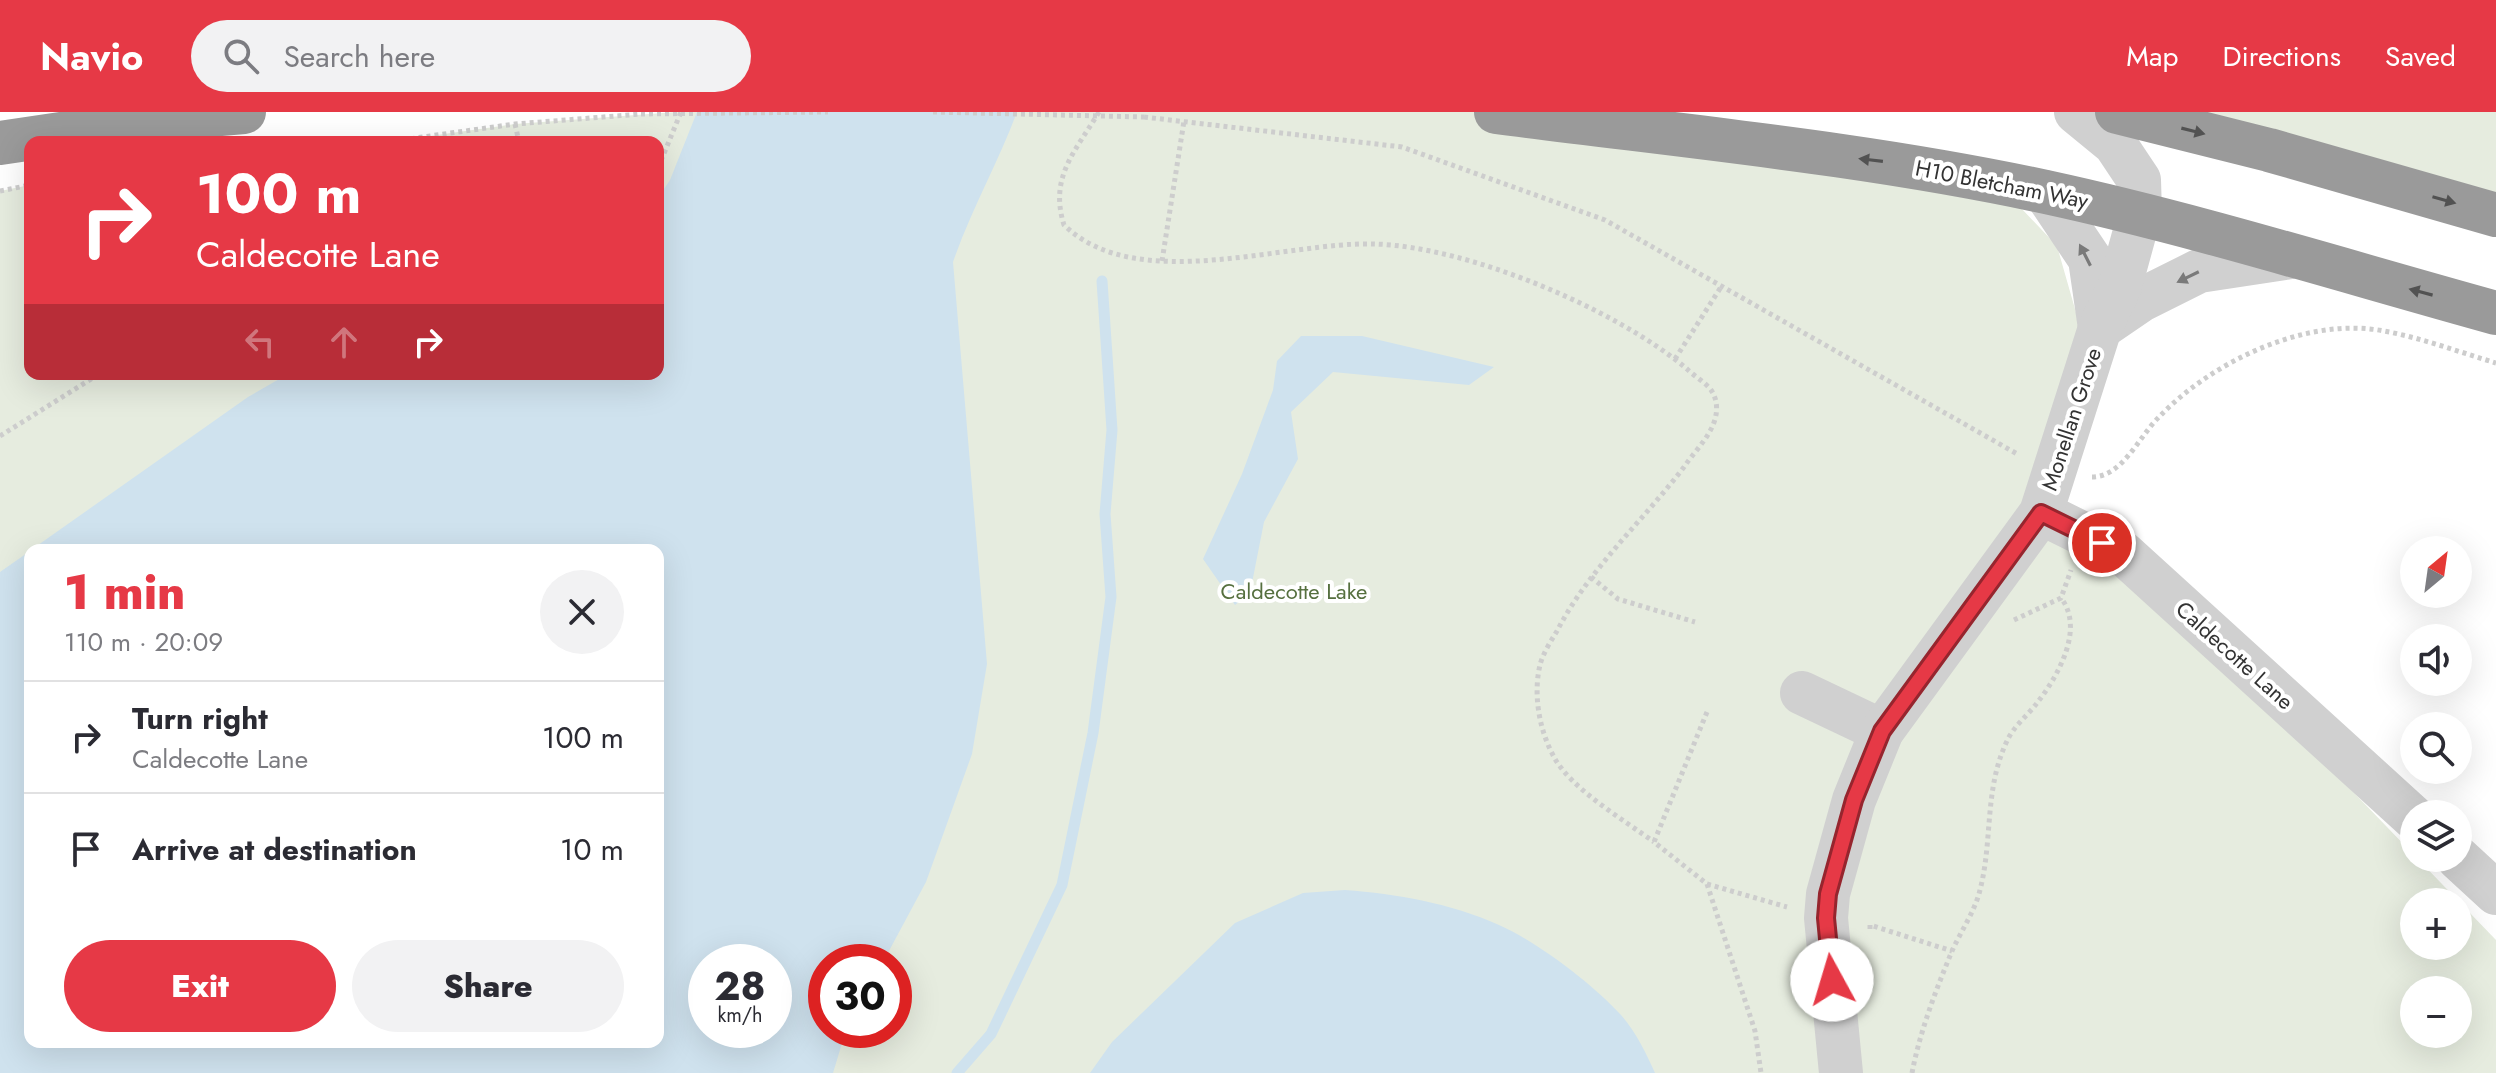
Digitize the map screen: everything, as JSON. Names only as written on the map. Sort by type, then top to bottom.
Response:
[{"type":"highway","points":[[47,136],[162,119],[244,112]]},
{"type":"highway","name":"H10 Bletcham Way","points":[[1496,112],[1899,164],[2045,192],[2140,213],[2496,313]]},
{"type":"highway","points":[[2117,112],[2269,150],[2496,215]]},
{"type":"highway","points":[[0,143],[24,139]]},
{"type":"street","name":"Monellan Grove","points":[[1841,1073],[1826,918],[1828,894],[1854,800],[1882,731],[2047,493],[2100,328],[2120,286],[2140,213],[2139,180],[2115,144],[2076,112]]},
{"type":"street","name":"Monellan Grove","points":[[2045,192],[2090,259],[2100,328]]},
{"type":"street","name":"Monellan Grove","points":[[2100,328],[2141,300],[2199,271],[2291,257]]},
{"type":"street","name":"Caldecotte Lane","points":[[2047,493],[2124,554],[2400,805]]},
{"type":"street","points":[[1802,693],[1882,731]]},
{"type":"street","points":[[2472,871],[2496,893]]},
{"type":"path","points":[[664,153],[681,112]]},
{"type":"path","points":[[430,136],[515,124],[641,114],[828,112]]},
{"type":"path","points":[[933,112],[1144,117],[1402,147],[1605,220],[1721,287],[2047,493],[2112,472],[2157,418],[2190,388],[2280,341],[2333,330],[2382,330],[2496,363]]},
{"type":"path","points":[[1099,112],[1062,174],[1058,189],[1064,225],[1098,249],[1162,261],[1218,260],[1377,244],[1442,254],[1552,290],[1630,329],[1675,359],[1712,391],[1718,410],[1710,432],[1669,486],[1591,577],[1541,663],[1537,697],[1554,758],[1585,791],[1707,884],[1755,1031],[1761,1073]]},
{"type":"path","points":[[1162,261],[1184,121]]},
{"type":"path","points":[[515,124],[518,136]]},
{"type":"path","points":[[0,191],[24,186]]},
{"type":"path","points":[[1675,359],[1721,287]]},
{"type":"path","points":[[0,436],[89,380]]},
{"type":"path","points":[[1591,577],[1618,599],[1695,622]]},
{"type":"path","points":[[1912,1073],[1934,996],[1980,893],[1989,842],[1990,791],[2007,739],[2038,702],[2059,668],[2070,634],[2070,610],[2061,598]]},
{"type":"path","points":[[1654,842],[1707,712]]},
{"type":"path","points":[[1870,925],[1952,951]]},
{"type":"green space","name":"Caldecotte Lake","points":[[676,112],[1496,112],[2021,208],[2057,246],[2079,323],[2041,513],[2223,657],[2400,840],[2400,872],[2430,872],[2446,888],[2400,888],[2400,960],[2472,960],[2472,915],[2496,940],[2496,1073],[0,1073],[0,191],[24,186],[24,380],[664,380],[664,136],[430,136],[515,124]]},
{"type":"green space","points":[[2117,112],[2496,112],[2496,213]]},
{"type":"water","points":[[697,112],[1017,112],[953,262],[987,664],[972,754],[926,882],[893,944],[808,944],[808,1048],[841,1048],[833,1073],[0,1073],[0,572],[24,555],[24,1048],[664,1048],[664,544],[40,544],[248,397],[278,380],[664,380],[664,189]]},
{"type":"water","points":[[1301,336],[1362,336],[1494,367],[1469,385],[1333,372],[1291,412],[1298,459],[1264,522],[1250,593],[1235,605],[1203,559],[1242,474],[1273,390],[1277,361]]},
{"type":"water","points":[[1345,890],[1442,905],[1514,932],[1547,953],[1610,1003],[1636,1036],[1655,1073],[1090,1073],[1112,1042],[1235,923],[1303,893]]},
{"type":"waterway","points":[[957,1073],[991,1034],[1062,885],[1093,733],[1111,597],[1105,514],[1112,430],[1102,281]]},
{"type":"route","points":[[1832,980],[1826,918],[1828,894],[1854,800],[1882,731],[2041,513],[2102,543]]}]
